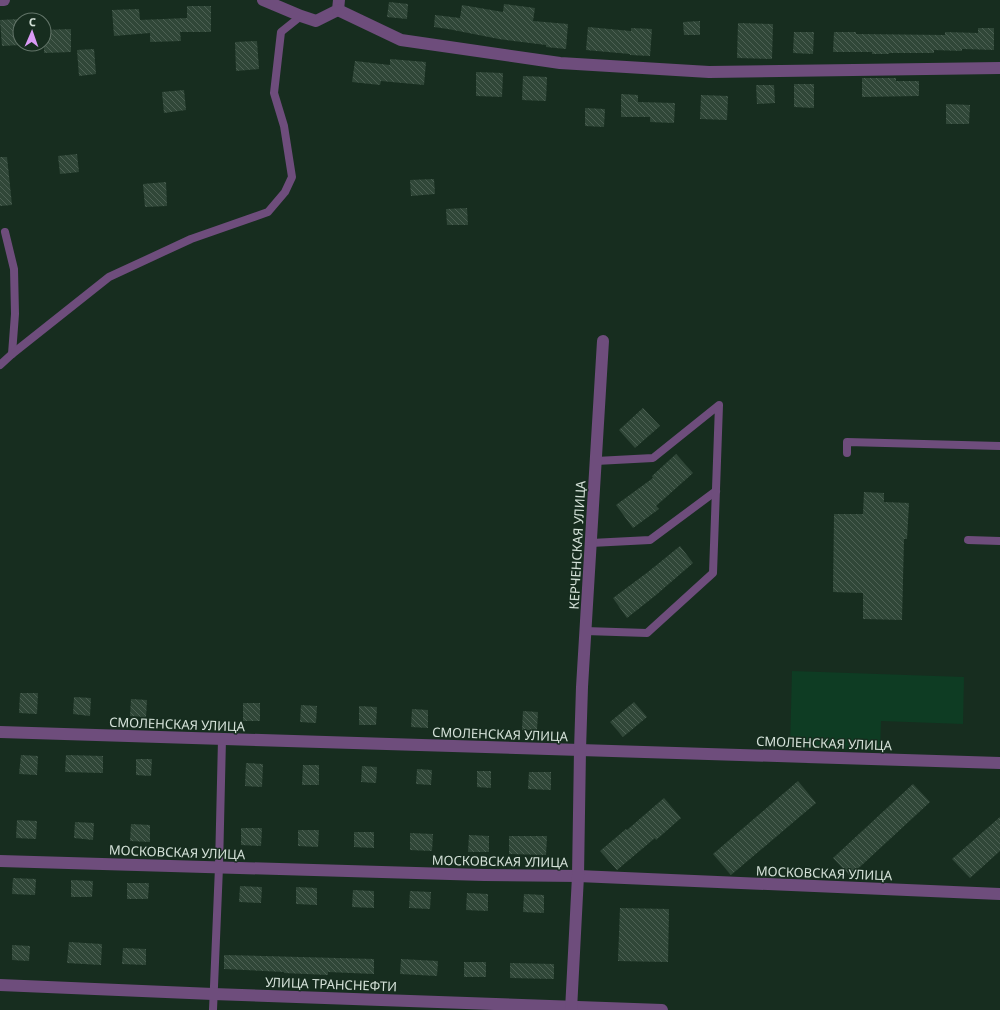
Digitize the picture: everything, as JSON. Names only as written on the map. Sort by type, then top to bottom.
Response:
[{"type":"street","points":[[263,0],[316,21],[338,5],[401,40],[560,63],[709,72],[1000,68]]},
{"type":"street","name":"КЕРЧЕНСКАЯ УЛИЦА","points":[[571,1009],[578,876],[580,750],[585,631],[603,341]]},
{"type":"street","name":"СМОЛЕНСКАЯ УЛИЦА","points":[[0,732],[1000,763]]},
{"type":"street","name":"МОСКОВСКАЯ УЛИЦА","points":[[0,861],[484,876],[578,876],[1000,894]]},
{"type":"street","name":"УЛИЦА ТРАНСНЕФТИ","points":[[0,985],[571,1009],[662,1010]]},
{"type":"lane","points":[[0,365],[109,277],[191,239],[268,212],[285,192],[292,177],[284,126],[274,93],[281,32],[301,16]]},
{"type":"lane","points":[[5,232],[14,269],[15,314],[12,354]]},
{"type":"lane","points":[[585,631],[648,634],[713,574],[719,405],[653,458],[596,461]]},
{"type":"lane","points":[[847,453],[847,442],[1000,446]]},
{"type":"lane","points":[[591,543],[650,540],[716,491]]},
{"type":"lane","points":[[968,540],[1000,541]]},
{"type":"lane","points":[[212,1010],[222,739]]},
{"type":"green space","points":[[792,671],[964,677],[963,724],[881,721],[880,751],[790,747]]},
{"type":"building","points":[[389,2],[408,4],[407,19],[387,17]]},
{"type":"building","points":[[504,4],[535,8],[533,21],[568,24],[566,49],[546,47],[546,45],[499,39],[434,27],[435,15],[460,18],[462,5],[503,12]]},
{"type":"building","points":[[187,6],[211,6],[211,32],[180,32],[181,41],[150,42],[150,33],[114,36],[112,10],[139,9],[140,20],[187,18]]},
{"type":"building","points":[[12,19],[12,45],[2,46],[0,20]]},
{"type":"building","points":[[700,21],[700,35],[684,35],[683,22]]},
{"type":"building","points":[[738,23],[773,24],[772,59],[737,58]]},
{"type":"building","points":[[588,27],[631,31],[631,28],[652,29],[650,56],[586,50]]},
{"type":"building","points":[[978,28],[994,28],[994,50],[934,50],[934,53],[889,54],[872,54],[872,52],[833,52],[834,32],[856,32],[856,34],[945,35],[945,32],[978,33]]},
{"type":"building","points":[[71,29],[71,52],[44,53],[52,52],[52,30]]},
{"type":"building","points":[[794,32],[814,32],[813,54],[793,53]]},
{"type":"building","points":[[257,41],[259,69],[236,71],[235,42]]},
{"type":"building","points":[[94,49],[96,74],[79,76],[77,50]]},
{"type":"building","points":[[390,59],[426,62],[424,85],[381,81],[380,85],[352,82],[355,61],[390,65]]},
{"type":"building","points":[[476,72],[503,73],[502,97],[476,96]]},
{"type":"building","points":[[523,76],[547,77],[546,101],[522,100]]},
{"type":"building","points":[[862,78],[896,78],[896,81],[919,81],[919,96],[862,97]]},
{"type":"building","points":[[794,84],[814,84],[814,108],[794,107]]},
{"type":"building","points":[[756,85],[774,85],[775,103],[757,104]]},
{"type":"building","points":[[184,90],[186,110],[164,113],[162,92]]},
{"type":"building","points":[[621,94],[638,95],[638,102],[675,103],[674,123],[650,122],[650,117],[621,117]]},
{"type":"building","points":[[701,95],[728,96],[727,120],[700,119]]},
{"type":"building","points":[[946,104],[970,105],[969,124],[946,124]]},
{"type":"building","points":[[585,108],[605,109],[604,127],[585,126]]},
{"type":"building","points":[[77,154],[79,172],[60,174],[58,156]]},
{"type":"building","points":[[0,157],[7,157],[12,205],[0,206]]},
{"type":"building","points":[[434,179],[435,194],[411,196],[410,180]]},
{"type":"building","points":[[166,182],[167,206],[145,207],[143,184]]},
{"type":"building","points":[[467,208],[468,225],[447,225],[446,209]]},
{"type":"building","points":[[643,408],[660,426],[635,448],[619,430]]},
{"type":"building","points":[[676,454],[693,473],[656,506],[659,509],[633,528],[616,505],[653,478],[652,476]]},
{"type":"building","points":[[864,492],[884,493],[884,502],[909,503],[907,539],[904,539],[902,620],[863,619],[863,593],[833,592],[834,514],[863,514]]},
{"type":"building","points":[[680,546],[693,563],[627,618],[613,598]]},
{"type":"building","points":[[20,693],[38,693],[37,714],[19,713]]},
{"type":"building","points":[[74,697],[91,698],[90,716],[73,714]]},
{"type":"building","points":[[131,699],[147,700],[146,717],[130,716]]},
{"type":"building","points":[[634,702],[647,717],[623,737],[610,722]]},
{"type":"building","points":[[243,703],[260,703],[260,721],[243,721]]},
{"type":"building","points":[[301,705],[317,706],[316,723],[300,722]]},
{"type":"building","points":[[359,706],[377,707],[376,725],[359,725]]},
{"type":"building","points":[[412,709],[428,710],[428,728],[411,727]]},
{"type":"building","points":[[523,711],[538,712],[537,730],[522,730]]},
{"type":"building","points":[[21,755],[38,756],[37,775],[19,774]]},
{"type":"building","points":[[66,755],[103,756],[103,773],[65,772]]},
{"type":"building","points":[[136,759],[152,759],[151,776],[136,775]]},
{"type":"building","points":[[246,763],[263,764],[262,787],[245,786]]},
{"type":"building","points":[[303,765],[319,765],[319,785],[302,785]]},
{"type":"building","points":[[362,766],[377,767],[376,783],[361,782]]},
{"type":"building","points":[[417,769],[432,770],[431,785],[416,784]]},
{"type":"building","points":[[477,771],[491,771],[491,788],[477,787]]},
{"type":"building","points":[[529,772],[551,772],[551,790],[528,789]]},
{"type":"building","points":[[798,781],[816,803],[731,875],[713,854]]},
{"type":"building","points":[[913,784],[930,802],[850,876],[833,858]]},
{"type":"building","points":[[664,798],[681,818],[656,840],[655,838],[617,870],[600,851]]},
{"type":"building","points":[[1000,817],[1000,851],[970,878],[952,859]]},
{"type":"building","points":[[17,820],[37,821],[36,839],[16,838]]},
{"type":"building","points":[[75,822],[94,823],[93,840],[74,838]]},
{"type":"building","points":[[131,824],[150,825],[150,842],[130,841]]},
{"type":"building","points":[[241,828],[262,828],[261,846],[241,845]]},
{"type":"building","points":[[298,830],[319,830],[318,847],[298,846]]},
{"type":"building","points":[[354,832],[374,832],[374,848],[354,847]]},
{"type":"building","points":[[410,833],[433,834],[432,851],[410,850]]},
{"type":"building","points":[[469,835],[489,836],[489,852],[468,852]]},
{"type":"building","points":[[509,836],[547,836],[546,855],[509,854]]},
{"type":"building","points":[[13,878],[36,879],[35,895],[12,894]]},
{"type":"building","points":[[71,880],[93,881],[92,897],[71,897]]},
{"type":"building","points":[[127,883],[149,883],[148,899],[127,899]]},
{"type":"building","points":[[240,886],[262,887],[261,903],[239,902]]},
{"type":"building","points":[[296,887],[317,888],[317,905],[296,904]]},
{"type":"building","points":[[353,890],[374,891],[374,908],[352,907]]},
{"type":"building","points":[[410,891],[431,892],[430,909],[409,908]]},
{"type":"building","points":[[467,893],[488,894],[488,911],[466,910]]},
{"type":"building","points":[[524,894],[544,895],[544,913],[523,912]]},
{"type":"building","points":[[620,908],[669,909],[668,962],[618,961]]},
{"type":"building","points":[[69,942],[102,944],[101,965],[67,963]]},
{"type":"building","points":[[12,945],[30,946],[29,961],[12,960]]},
{"type":"building","points":[[123,948],[146,949],[146,965],[122,964]]},
{"type":"building","points":[[224,955],[374,959],[374,974],[328,972],[328,975],[224,969]]},
{"type":"building","points":[[401,959],[438,961],[437,976],[400,974]]},
{"type":"building","points":[[464,962],[486,962],[486,977],[464,977]]},
{"type":"building","points":[[510,963],[554,964],[554,979],[510,978]]}]
